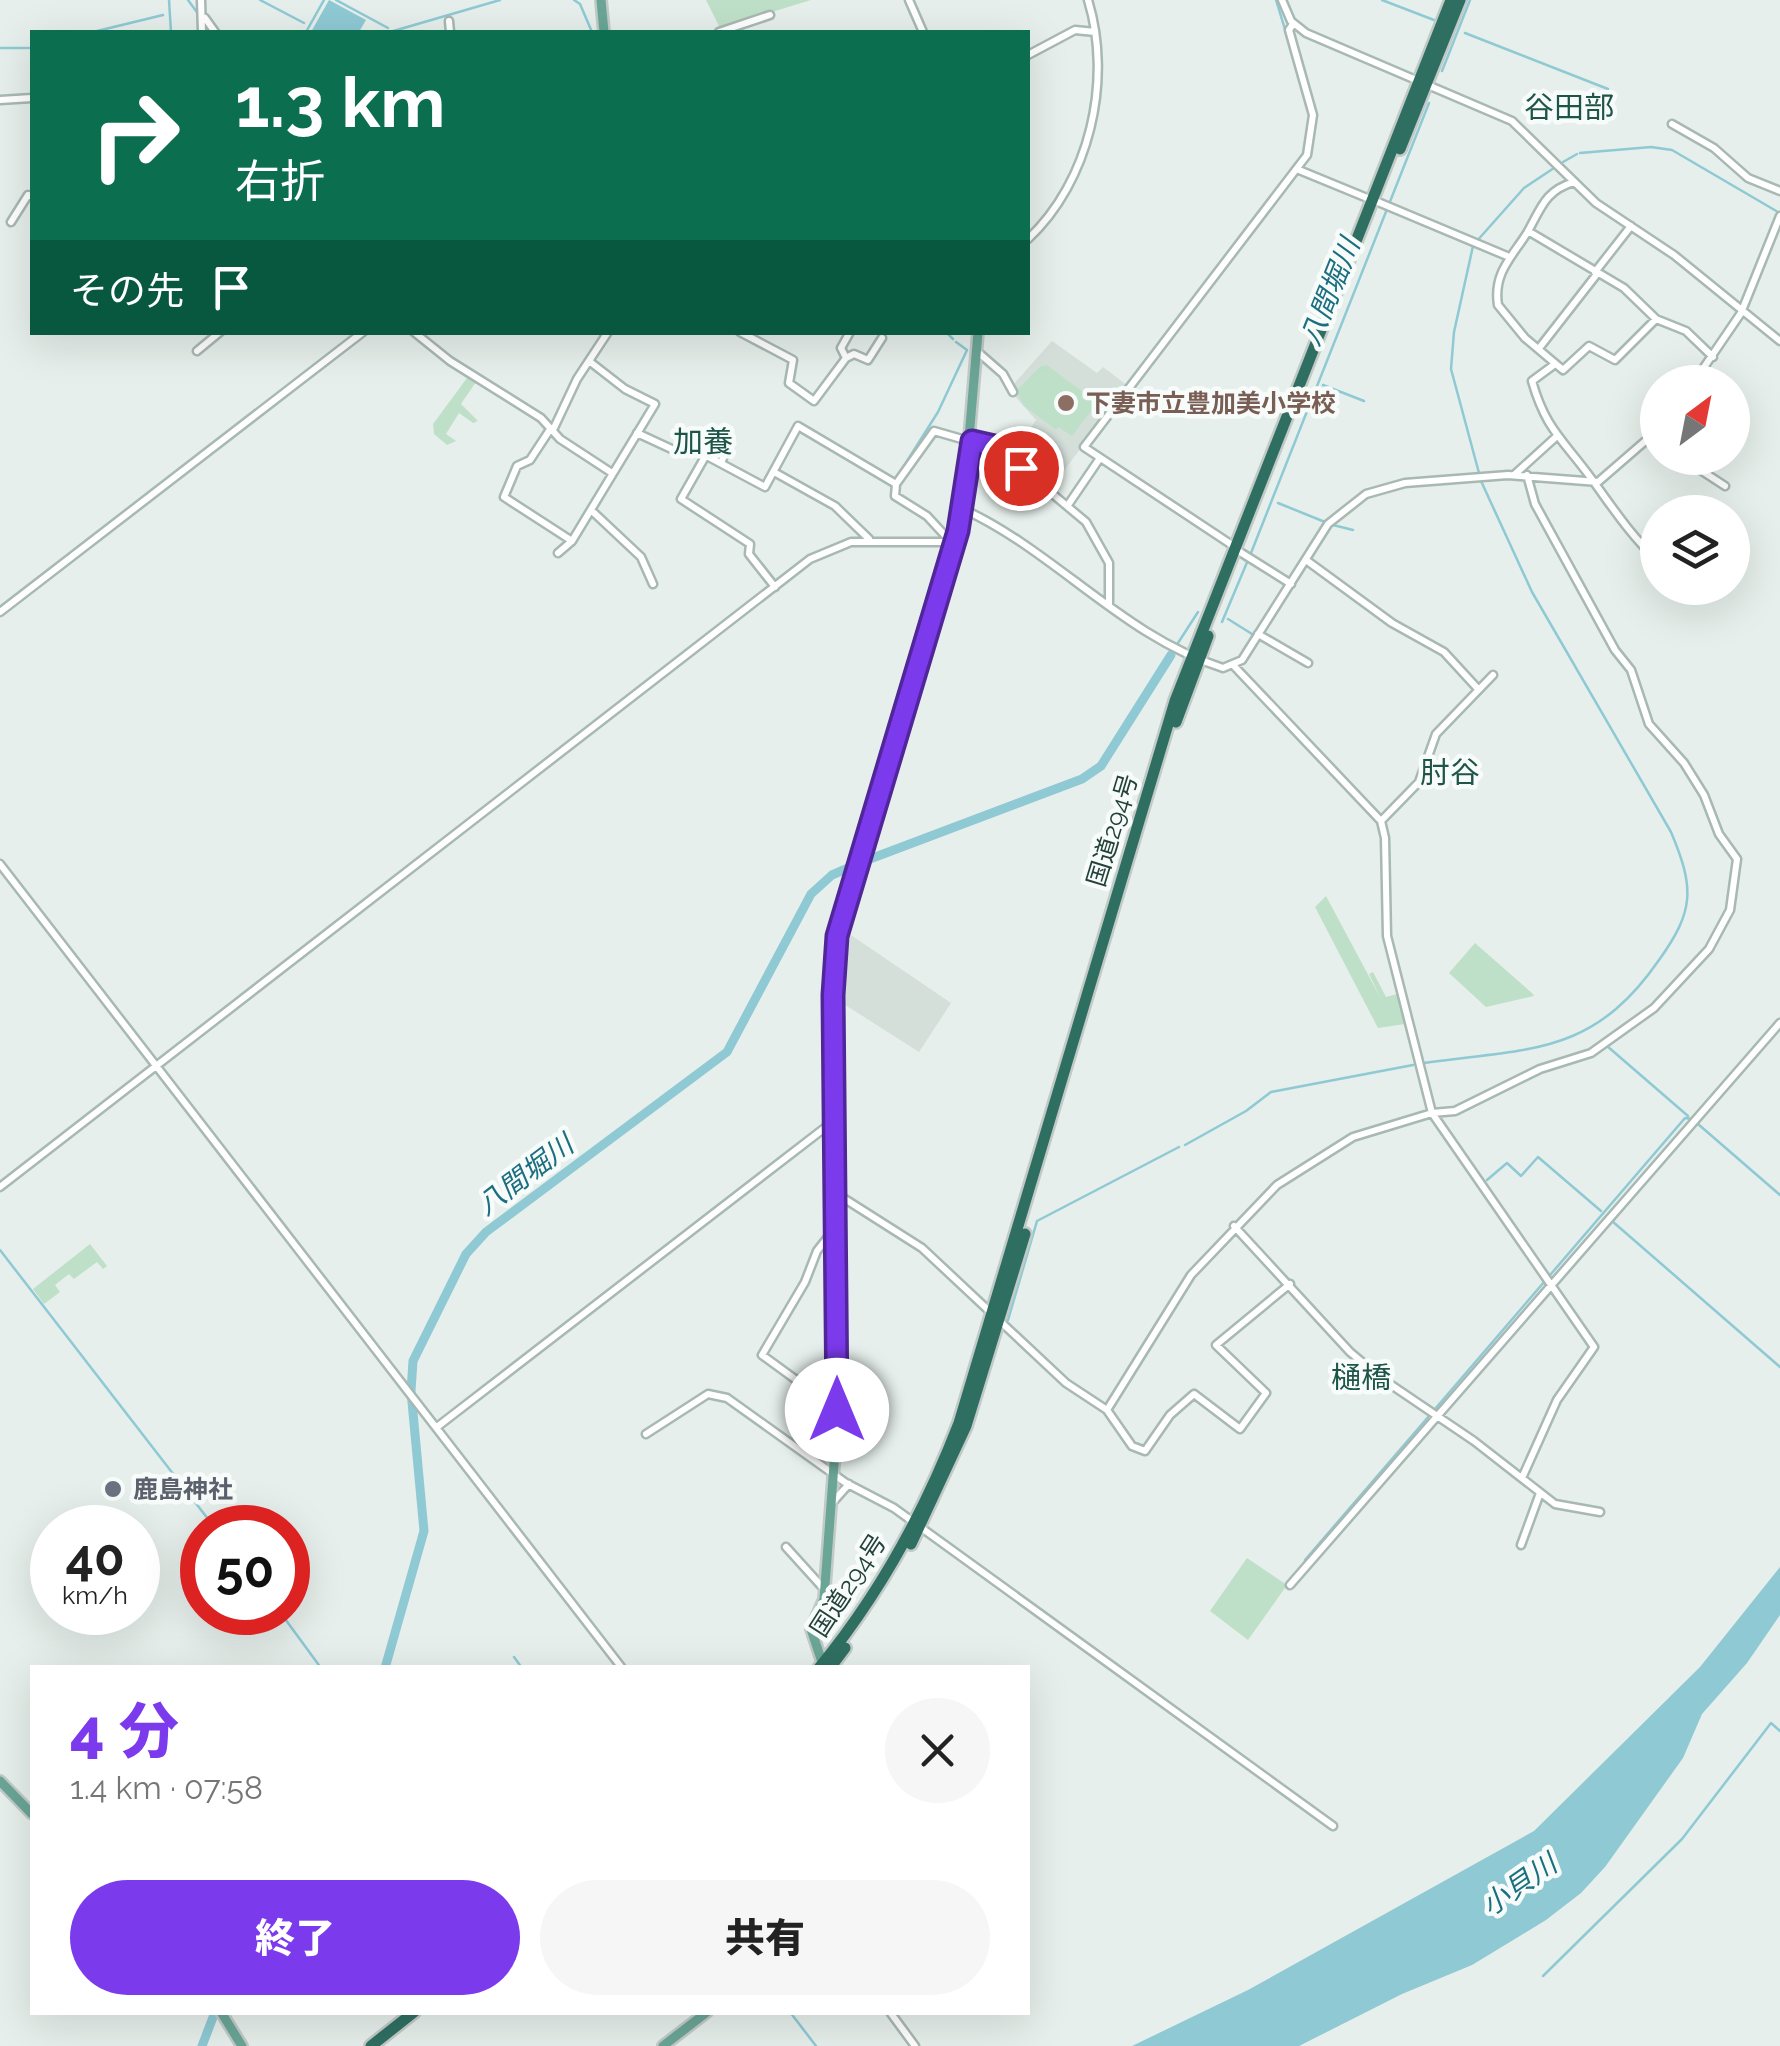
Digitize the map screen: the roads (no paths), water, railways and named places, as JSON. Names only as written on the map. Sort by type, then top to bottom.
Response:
[{"type":"highway","name":"国道294号","points":[[825,1665],[918,1526],[955,1432],[996,1320],[1195,657],[1381,203],[1450,0]]},
{"type":"highway","name":"国道294号","points":[[1422,82],[1460,0]]},
{"type":"highway","points":[[371,2046],[410,2015]]},
{"type":"highway","points":[[384,2046],[423,2015]]},
{"type":"main road","points":[[600,0],[604,30]]},
{"type":"main road","points":[[824,1665],[811,1629],[823,1605],[825,1589],[837,1410],[833,974],[837,936],[963,509],[972,441],[978,335]]},
{"type":"main road","points":[[0,1780],[30,1812]]},
{"type":"main road","points":[[223,2015],[242,2046]]},
{"type":"main road","points":[[664,2046],[703,2015]]},
{"type":"street","points":[[201,0],[202,30]]},
{"type":"street","points":[[909,0],[921,30]]},
{"type":"street","points":[[1030,237],[1063,198],[1080,167],[1091,119],[1096,32],[1088,0]]},
{"type":"street","points":[[1282,0],[1293,24],[1512,121],[1574,182],[1674,255],[1780,341]]},
{"type":"street","points":[[726,30],[770,15]]},
{"type":"street","points":[[204,17],[214,30]]},
{"type":"street","points":[[449,20],[450,30]]},
{"type":"street","points":[[1291,584],[1084,448],[1300,170],[1314,128],[1288,30],[1293,24]]},
{"type":"street","points":[[1030,53],[1075,30],[1096,32]]},
{"type":"street","points":[[0,100],[30,98]]},
{"type":"street","points":[[1672,124],[1704,141],[1748,178],[1780,191]]},
{"type":"street","points":[[1300,170],[1506,256]]},
{"type":"street","points":[[1574,182],[1544,199],[1528,231],[1506,256],[1496,302],[1525,338],[1565,370],[1589,346],[1613,361],[1656,319]]},
{"type":"street","points":[[11,222],[30,196]]},
{"type":"street","points":[[1707,365],[1741,313],[1780,216]]},
{"type":"street","points":[[1540,348],[1631,226]]},
{"type":"street","points":[[1528,231],[1624,288],[1656,319],[1686,330],[1713,357]]},
{"type":"street","points":[[197,351],[216,335]]},
{"type":"street","points":[[0,612],[358,335]]},
{"type":"street","points":[[418,335],[612,473]]},
{"type":"street","points":[[572,542],[508,505],[503,494],[517,466],[530,460],[552,429],[606,335]]},
{"type":"street","points":[[746,335],[793,360],[789,384],[814,400],[846,358],[854,354],[868,360],[882,338]]},
{"type":"street","points":[[846,358],[841,348],[848,335]]},
{"type":"street","points":[[979,353],[1003,374],[1013,392]]},
{"type":"street","points":[[558,553],[572,542],[655,404],[625,389],[589,361]]},
{"type":"street","points":[[1555,364],[1532,381],[1542,415],[1594,482],[1613,514],[1640,542]]},
{"type":"street","points":[[637,433],[678,452],[692,448],[765,487],[798,426],[896,484]]},
{"type":"street","points":[[952,542],[927,516],[896,496],[896,484],[931,432],[1000,450],[1068,505],[1095,534],[1109,563],[1109,607]]},
{"type":"street","points":[[1514,475],[1556,436]]},
{"type":"street","points":[[721,463],[728,446]]},
{"type":"street","points":[[963,509],[1138,629],[1223,668],[1234,666],[1258,634],[1334,518],[1372,492],[1404,483],[1514,475],[1594,482],[1607,478],[1640,448]]},
{"type":"street","points":[[706,455],[681,499],[750,544],[749,554],[775,587]]},
{"type":"street","points":[[1068,505],[1100,458]]},
{"type":"street","points":[[774,472],[835,506],[869,540]]},
{"type":"street","points":[[1708,475],[1725,486]]},
{"type":"street","points":[[1107,1410],[1189,1279],[1269,1191],[1337,1146],[1374,1129],[1432,1113],[1455,1111],[1540,1069],[1577,1060],[1634,1026],[1669,995],[1708,950],[1726,922],[1737,882],[1734,850],[1719,834],[1704,795],[1684,764],[1649,724],[1631,670],[1614,650],[1535,504],[1527,476]]},
{"type":"street","points":[[591,510],[642,557],[652,584]]},
{"type":"street","points":[[0,1187],[821,553],[869,540],[952,542]]},
{"type":"street","points":[[1306,560],[1392,623],[1444,652],[1478,689]]},
{"type":"street","points":[[1258,634],[1308,663]]},
{"type":"street","points":[[1234,666],[1381,821],[1386,838],[1387,936],[1432,1113],[1594,1347],[1557,1400],[1522,1478]]},
{"type":"street","points":[[1381,821],[1416,786],[1436,734],[1492,675]]},
{"type":"street","points":[[0,864],[620,1665]]},
{"type":"street","points":[[1290,1586],[1547,1281],[1780,1023]]},
{"type":"street","points":[[437,1427],[835,1120]]},
{"type":"street","points":[[836,1193],[922,1248],[1066,1384],[1107,1410],[1132,1446],[1145,1452],[1170,1415],[1194,1394],[1240,1429],[1266,1394],[1216,1344],[1290,1284]]},
{"type":"street","points":[[1234,1226],[1350,1352],[1554,1504],[1600,1512]]},
{"type":"street","points":[[835,1228],[817,1251],[806,1282],[762,1354],[837,1410]]},
{"type":"street","points":[[646,1434],[704,1396],[716,1394],[918,1526],[1332,1826]]},
{"type":"street","points":[[831,1504],[849,1484]]},
{"type":"street","points":[[1521,1546],[1540,1492]]},
{"type":"street","points":[[786,1546],[825,1589]]},
{"type":"street","points":[[892,2015],[916,2046]]},
{"type":"water","points":[[329,0],[366,20],[360,30],[312,30]]},
{"type":"water","name":"小貝川","points":[[1780,1567],[1780,1615],[1747,1663],[1702,1714],[1683,1758],[1605,1867],[1581,1893],[1546,1920],[1472,1965],[1402,1994],[1299,2046],[1132,2046],[1248,1990],[1534,1831],[1700,1667]]},
{"type":"waterway","points":[[169,0],[171,30]]},
{"type":"waterway","points":[[188,0],[199,15]]},
{"type":"waterway","points":[[260,0],[304,23]]},
{"type":"waterway","points":[[307,30],[324,0]]},
{"type":"waterway","points":[[336,0],[388,28]]},
{"type":"waterway","points":[[397,30],[500,0]]},
{"type":"waterway","points":[[574,0],[580,4],[591,30]]},
{"type":"waterway","points":[[1276,0],[1292,52]]},
{"type":"waterway","points":[[1382,0],[1434,20]]},
{"type":"waterway","name":"八間堀川","points":[[1442,71],[1470,0]]},
{"type":"waterway","points":[[101,30],[163,15]]},
{"type":"waterway","points":[[1465,33],[1608,89]]},
{"type":"waterway","points":[[0,48],[30,48]]},
{"type":"waterway","name":"八間堀川","points":[[1251,553],[1429,103]]},
{"type":"waterway","points":[[1580,153],[1651,147],[1672,150],[1778,212]]},
{"type":"waterway","points":[[1563,162],[1577,154]]},
{"type":"waterway","points":[[1476,242],[1524,188],[1554,168]]},
{"type":"waterway","points":[[1473,246],[1454,332],[1451,369],[1479,473]]},
{"type":"waterway","points":[[949,335],[953,339]]},
{"type":"waterway","points":[[897,477],[938,412],[967,350],[956,342]]},
{"type":"waterway","points":[[1323,385],[1364,401]]},
{"type":"waterway","points":[[1424,1063],[1555,1042],[1609,1015],[1634,992],[1671,943],[1687,899],[1684,869],[1671,832],[1532,592],[1481,481]]},
{"type":"waterway","points":[[1278,503],[1325,522]]},
{"type":"waterway","points":[[1333,525],[1353,530]]},
{"type":"waterway","name":"八間堀川","points":[[1222,622],[1248,560]]},
{"type":"waterway","name":"八間堀川","points":[[1178,643],[1198,612]]},
{"type":"waterway","points":[[1228,619],[1252,634]]},
{"type":"waterway","name":"八間堀川","points":[[862,862],[1082,779],[1101,766],[1171,655]]},
{"type":"waterway","name":"八間堀川","points":[[386,1665],[424,1531],[411,1391],[413,1361],[466,1254],[486,1232],[727,1052],[811,894],[832,875],[855,865]]},
{"type":"waterway","points":[[1607,1046],[1688,1116]]},
{"type":"waterway","points":[[1185,1145],[1246,1111],[1271,1092],[1413,1065]]},
{"type":"waterway","points":[[1435,1409],[1685,1118],[1692,1119]]},
{"type":"waterway","points":[[1698,1124],[1780,1195]]},
{"type":"waterway","points":[[1008,1320],[1037,1221],[1179,1147]]},
{"type":"waterway","points":[[1487,1180],[1507,1163],[1521,1176],[1538,1157],[1601,1211]]},
{"type":"waterway","points":[[1612,1221],[1780,1367]]},
{"type":"waterway","points":[[0,1250],[197,1505]]},
{"type":"waterway","points":[[1305,1560],[1429,1416]]},
{"type":"waterway","points":[[297,1635],[319,1665]]},
{"type":"waterway","points":[[514,1657],[520,1665]]},
{"type":"waterway","points":[[1543,1976],[1682,1839],[1771,1723],[1780,1731]]},
{"type":"waterway","name":"八間堀川","points":[[202,2046],[214,2015]]},
{"type":"waterway","points":[[792,2015],[816,2046]]},
{"type":"place","name":"下妻市立豊加美小学校","points":[[1066,403]]},
{"type":"place","name":"鹿島神社","points":[[113,1489]]},
{"type":"district","name":"谷田部","points":[[1569,107]]},
{"type":"district","name":"加養","points":[[703,441]]},
{"type":"district","name":"肘谷","points":[[1450,772]]},
{"type":"district","name":"樋橋","points":[[1361,1377]]}]
